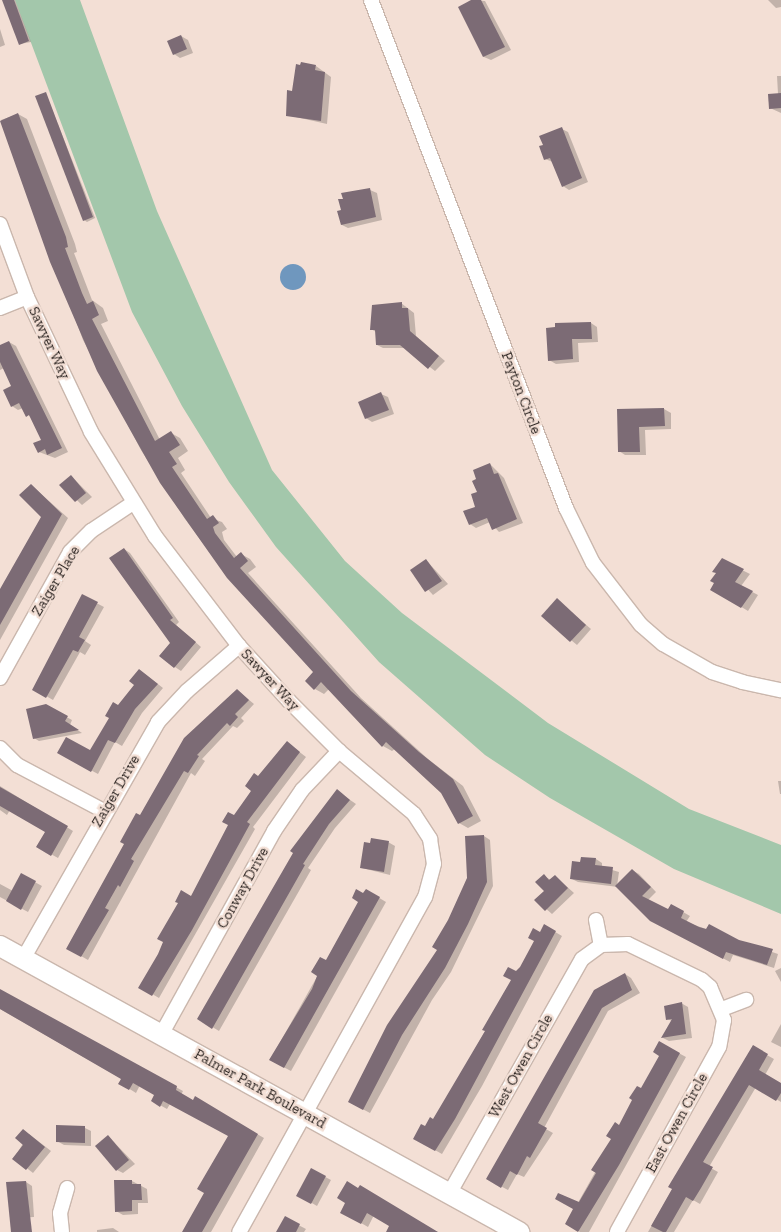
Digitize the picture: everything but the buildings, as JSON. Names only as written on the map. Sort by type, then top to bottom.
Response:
[{"type":"main road","name":"Palmer Park Boulevard","points":[[0,946],[519,1232]]},
{"type":"street","name":"Payton Circle","points":[[371,0],[566,508],[593,563],[641,625],[663,644],[712,672],[781,690]]},
{"type":"street","name":"Sawyer Way","points":[[0,224],[27,297],[91,432],[133,503],[239,646],[339,751],[423,824],[430,839],[434,864],[425,897],[239,1232]]},
{"type":"street","points":[[0,308],[27,297]]},
{"type":"street","name":"Zaiger Place","points":[[0,678],[70,552],[91,531],[133,503]]},
{"type":"street","name":"Zaiger Drive","points":[[22,958],[104,812],[158,722],[187,691],[239,646]]},
{"type":"street","points":[[0,748],[17,765],[104,812]]},
{"type":"street","name":"Conway Drive","points":[[161,1035],[274,832],[302,790],[339,751]]},
{"type":"street","points":[[596,920],[601,945],[628,944],[669,962],[706,983],[722,1010],[746,1000]]},
{"type":"street","name":"West Owen Circle","points":[[449,1194],[574,970],[582,959],[601,945]]},
{"type":"street","name":"East Owen Circle","points":[[617,1232],[719,1047],[724,1020],[722,1010]]},
{"type":"street","points":[[62,1232],[60,1213],[67,1188]]},
{"type":"green space","points":[[15,0],[80,0],[157,211],[272,470],[345,561],[402,613],[548,723],[689,809],[781,845],[781,914],[674,869],[550,798],[485,755],[379,662],[276,547],[229,482],[182,406],[132,312]]},
{"type":"water","points":[[293,264],[302,268],[306,277],[302,286],[293,290],[284,286],[280,277],[284,268]]}]
